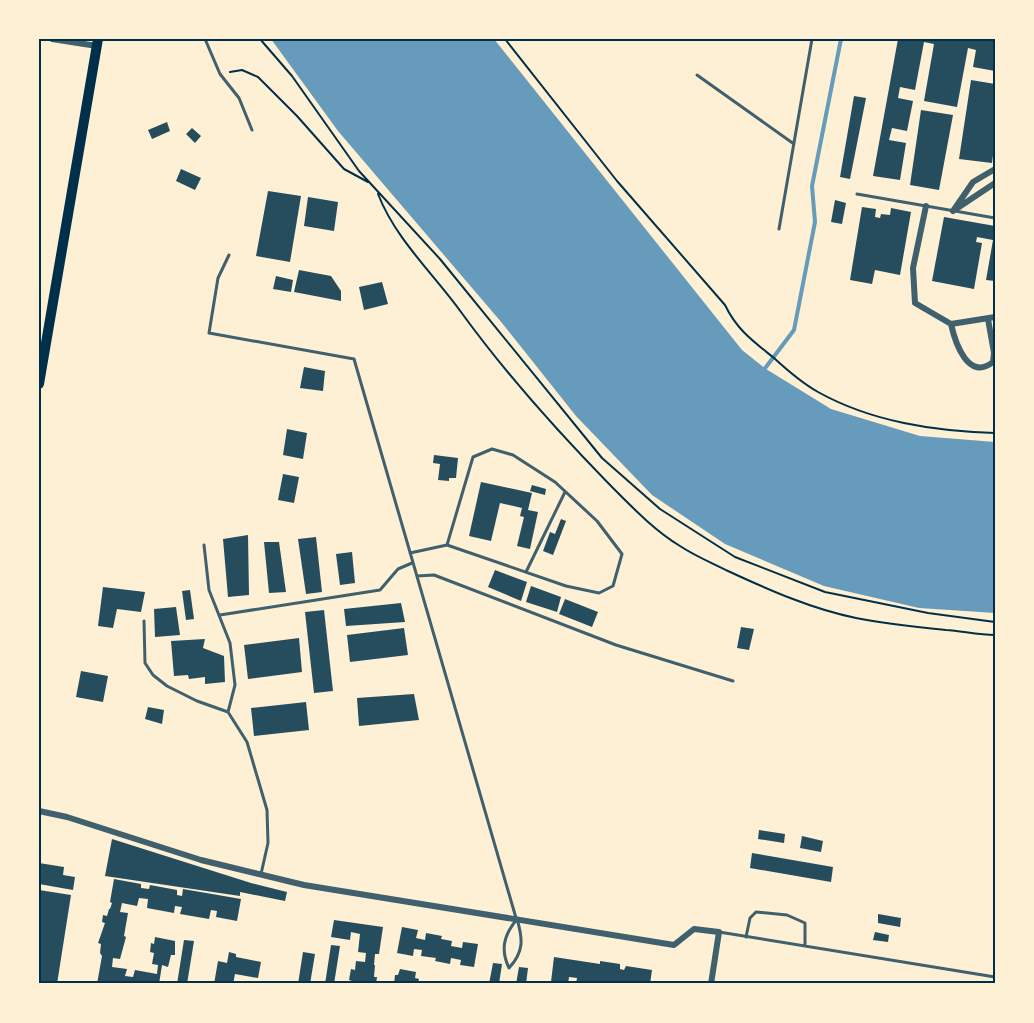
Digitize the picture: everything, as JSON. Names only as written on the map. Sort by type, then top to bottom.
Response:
[{"type":"main road","points":[[39,384],[98,43]]},
{"type":"street","points":[[52,39],[98,43]]},
{"type":"street","points":[[953,211],[973,182],[995,169]]},
{"type":"street","points":[[953,211],[995,183]]},
{"type":"street","points":[[926,206],[913,268],[915,303],[951,324],[991,318],[993,362],[981,367],[967,361],[961,354],[951,324]]},
{"type":"street","points":[[39,811],[67,817],[201,860],[304,885],[674,945],[694,929],[719,932],[711,984]]},
{"type":"lane","points":[[205,39],[220,74],[239,98],[252,130]]},
{"type":"lane","points":[[779,229],[812,39]]},
{"type":"lane","points":[[697,75],[794,144]]},
{"type":"lane","points":[[857,194],[995,219]]},
{"type":"lane","points":[[228,255],[218,278],[209,333],[354,358],[522,936],[518,958],[509,968],[503,955],[508,931],[517,919]]},
{"type":"lane","points":[[411,553],[447,545],[566,586],[599,593],[613,586],[622,554],[597,521],[555,482],[513,454],[492,449],[473,457],[447,545]]},
{"type":"lane","points":[[526,572],[565,492]]},
{"type":"lane","points":[[204,545],[209,590],[230,643],[234,678],[232,700],[228,712]]},
{"type":"lane","points":[[220,615],[380,590],[398,569],[413,563]]},
{"type":"lane","points":[[417,576],[434,575],[616,645],[733,681]]},
{"type":"lane","points":[[144,621],[145,663],[153,675],[167,686],[197,701],[228,712],[247,742],[267,810],[268,843],[261,874]]},
{"type":"lane","points":[[746,937],[750,918],[756,912],[787,915],[805,923],[805,946]]},
{"type":"lane","points":[[719,932],[995,977]]},
{"type":"path","points":[[260,39],[292,76],[359,171],[440,259],[602,458],[660,509],[735,557],[825,592],[928,613],[995,622]]},
{"type":"path","points":[[505,39],[616,181],[725,305],[733,321],[790,372],[816,391],[867,414],[954,432],[995,433]]},
{"type":"path","points":[[220,74],[242,70],[258,77],[297,116],[344,169],[371,184]]},
{"type":"path","points":[[378,191],[388,216],[419,262],[442,286],[519,387],[587,463],[621,497],[672,541],[752,583],[854,618],[995,635]]},
{"type":"water","points":[[271,39],[494,39],[742,350],[766,369],[831,409],[920,436],[995,442],[995,613],[919,608],[824,586],[725,544],[652,495],[576,416],[502,323],[338,131]]},
{"type":"building","points":[[898,39],[995,41],[995,71],[973,67],[976,50],[968,48],[957,107],[924,101],[934,44],[924,42],[915,90],[900,87],[898,98],[913,101],[907,131],[892,128],[889,140],[906,143],[900,180],[873,176]]},
{"type":"building","points":[[971,80],[995,84],[995,139],[992,163],[959,159]]},
{"type":"building","points":[[854,96],[866,98],[850,179],[840,177]]},
{"type":"building","points":[[921,110],[953,115],[939,190],[910,185]]},
{"type":"building","points":[[167,122],[170,131],[152,139],[148,130]]},
{"type":"building","points":[[192,128],[201,136],[195,143],[186,134]]},
{"type":"building","points":[[181,169],[201,178],[195,190],[176,181]]},
{"type":"building","points":[[268,191],[301,196],[290,262],[256,256]]},
{"type":"building","points":[[308,197],[338,202],[334,231],[304,226]]},
{"type":"building","points":[[835,200],[846,203],[842,224],[831,222]]},
{"type":"building","points":[[862,207],[876,209],[875,217],[880,218],[881,214],[890,215],[891,208],[911,212],[900,275],[875,270],[872,284],[850,280]]},
{"type":"building","points":[[944,217],[995,226],[995,281],[986,280],[993,240],[977,237],[976,242],[982,243],[974,289],[932,281]]},
{"type":"building","points":[[299,270],[331,276],[341,291],[341,301],[294,292]]},
{"type":"building","points":[[276,276],[293,280],[291,292],[273,289]]},
{"type":"building","points":[[382,282],[388,304],[364,310],[359,287]]},
{"type":"building","points":[[304,367],[325,371],[323,391],[300,388]]},
{"type":"building","points":[[287,429],[307,433],[303,459],[283,455]]},
{"type":"building","points":[[434,455],[458,458],[456,478],[449,478],[449,481],[438,480],[440,464],[433,463]]},
{"type":"building","points":[[283,474],[299,477],[294,503],[278,500]]},
{"type":"building","points":[[481,482],[532,493],[528,510],[538,512],[530,549],[517,546],[524,517],[520,516],[522,508],[500,503],[491,541],[469,536]]},
{"type":"building","points":[[532,485],[546,489],[545,495],[530,491]]},
{"type":"building","points":[[561,519],[566,521],[553,555],[543,551],[550,532],[555,534]]},
{"type":"building","points":[[248,535],[249,595],[228,597],[223,539]]},
{"type":"building","points":[[316,537],[322,592],[306,594],[298,539]]},
{"type":"building","points":[[264,542],[279,542],[286,592],[269,593]]},
{"type":"building","points":[[352,552],[355,583],[340,585],[336,554]]},
{"type":"building","points":[[495,570],[527,582],[521,601],[488,587]]},
{"type":"building","points":[[531,586],[561,597],[557,612],[526,602]]},
{"type":"building","points":[[103,587],[145,592],[141,612],[117,609],[113,628],[98,626]]},
{"type":"building","points":[[190,590],[194,619],[186,620],[182,591]]},
{"type":"building","points":[[565,599],[598,612],[592,627],[559,614]]},
{"type":"building","points":[[401,603],[405,622],[346,626],[344,609]]},
{"type":"building","points":[[176,607],[180,635],[155,637],[154,609]]},
{"type":"building","points":[[324,610],[333,691],[314,693],[305,612]]},
{"type":"building","points":[[741,627],[754,629],[749,650],[737,648]]},
{"type":"building","points":[[404,628],[408,655],[350,662],[347,635]]},
{"type":"building","points":[[299,638],[302,672],[248,679],[244,645]]},
{"type":"building","points":[[205,639],[203,648],[224,656],[225,682],[205,684],[205,677],[189,679],[188,675],[174,676],[171,641]]},
{"type":"building","points":[[81,671],[108,676],[103,702],[76,697]]},
{"type":"building","points":[[414,694],[419,720],[359,726],[357,698]]},
{"type":"building","points":[[306,702],[309,730],[254,736],[251,708]]},
{"type":"building","points":[[148,707],[164,710],[162,724],[145,719]]},
{"type":"building","points":[[759,830],[785,834],[784,843],[758,839]]},
{"type":"building","points":[[802,836],[823,841],[821,852],[800,848]]},
{"type":"building","points":[[112,839],[251,883],[287,892],[285,901],[240,892],[240,896],[105,876]]},
{"type":"building","points":[[752,853],[833,867],[831,882],[750,868]]},
{"type":"building","points":[[39,863],[64,867],[63,875],[75,877],[73,890],[39,884]]},
{"type":"building","points":[[114,879],[141,884],[141,888],[149,889],[150,885],[177,890],[177,895],[182,896],[183,889],[241,899],[237,921],[216,917],[217,911],[211,910],[209,919],[180,914],[182,907],[175,906],[174,913],[147,908],[148,899],[139,898],[137,906],[122,903],[120,912],[128,913],[124,936],[126,937],[120,959],[113,958],[112,967],[127,969],[125,976],[133,977],[135,970],[157,974],[158,965],[152,964],[154,953],[150,952],[151,943],[154,944],[155,937],[175,941],[175,955],[171,955],[168,967],[162,965],[159,984],[97,984],[102,956],[101,944],[98,943],[105,923],[102,922],[103,915],[107,916],[112,903],[110,902]]},
{"type":"building","points":[[39,890],[71,895],[57,984],[39,984]]},
{"type":"building","points":[[878,914],[901,918],[900,927],[878,923]]},
{"type":"building","points":[[334,920],[383,927],[379,954],[375,954],[376,984],[352,984],[349,980],[351,969],[355,970],[356,961],[365,962],[366,953],[358,952],[360,934],[351,932],[350,940],[331,937]]},
{"type":"building","points":[[402,927],[418,930],[416,938],[425,940],[426,933],[442,936],[441,939],[452,941],[451,946],[462,948],[463,942],[478,944],[474,967],[460,965],[461,960],[451,958],[450,964],[435,961],[436,958],[421,956],[422,950],[414,949],[413,956],[397,953]]},
{"type":"building","points":[[875,932],[889,935],[888,942],[873,940]]},
{"type":"building","points":[[184,940],[194,941],[187,984],[177,984]]},
{"type":"building","points":[[331,945],[340,946],[334,984],[325,984]]},
{"type":"building","points":[[229,952],[236,954],[236,957],[261,962],[258,978],[235,974],[233,984],[214,984],[218,961],[227,963]]},
{"type":"building","points":[[303,952],[315,954],[310,984],[298,984]]},
{"type":"building","points":[[554,957],[600,964],[600,961],[620,964],[620,969],[624,970],[626,966],[652,970],[650,984],[576,984],[577,978],[569,977],[568,984],[551,982]]},
{"type":"building","points":[[493,963],[502,964],[499,984],[489,984]]},
{"type":"building","points":[[519,967],[528,968],[526,984],[516,984]]},
{"type":"building","points":[[400,969],[416,972],[415,978],[419,979],[418,984],[394,984],[395,975],[398,975]]},
{"type":"waterway","points":[[763,371],[794,330],[815,222],[812,186],[841,39]]}]
